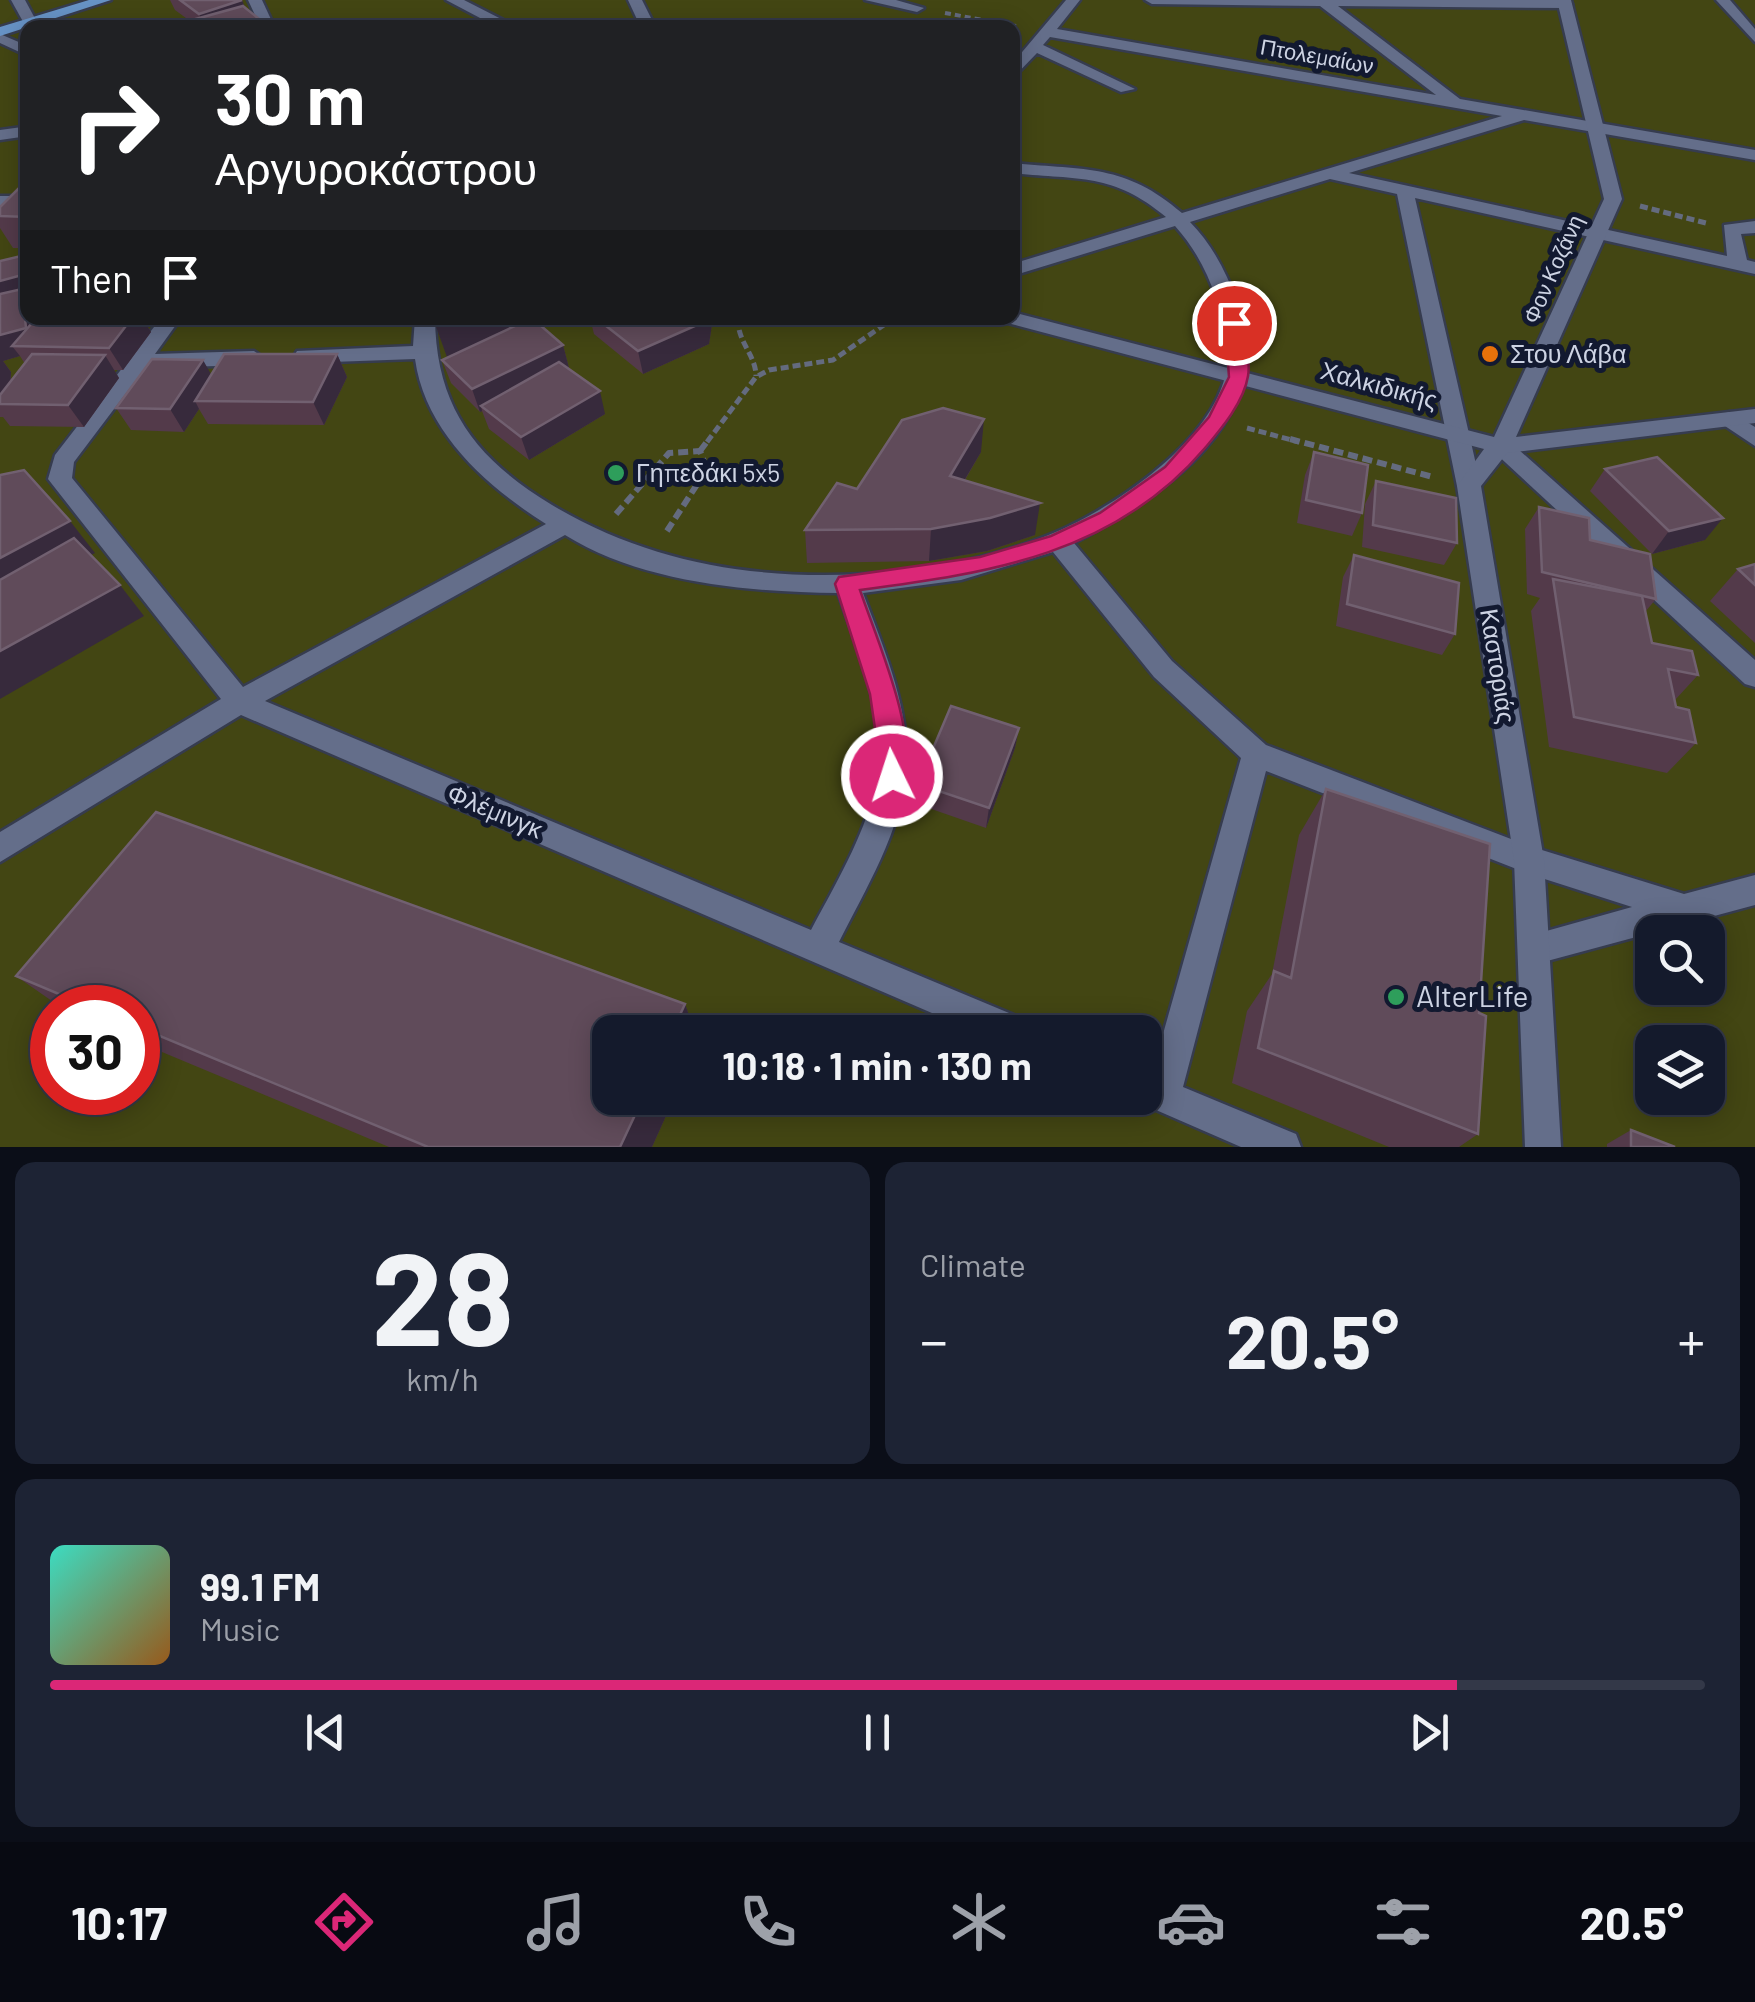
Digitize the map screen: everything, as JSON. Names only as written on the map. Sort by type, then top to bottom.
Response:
[{"type":"main road","points":[[42,20],[104,0]]},
{"type":"street","points":[[453,0],[495,20]]},
{"type":"street","points":[[872,0],[917,8]]},
{"type":"street","points":[[1020,65],[1073,0]]},
{"type":"street","points":[[1152,0],[1564,2]]},
{"type":"street","points":[[1723,0],[1755,38]]},
{"type":"street","points":[[1323,1],[1456,103]]},
{"type":"street","name":"Φον Κοζάνη","points":[[1468,486],[1483,463],[1501,446],[1613,199],[1564,2]]},
{"type":"street","name":"Πτολεμαίων","points":[[1047,32],[1755,155]]},
{"type":"street","points":[[1035,47],[1127,88]]},
{"type":"street","points":[[1020,268],[1524,114]]},
{"type":"street","points":[[426,325],[424,352],[440,404],[455,434],[489,470],[560,526],[593,542],[648,560],[747,580],[847,584],[965,569],[1058,542],[1108,518],[1146,492],[1173,472],[1217,420],[1238,377],[1234,323],[1226,296],[1211,262],[1180,219],[1130,184],[1103,174],[1020,169]]},
{"type":"street","points":[[1328,174],[1746,267]]},
{"type":"street","name":"Καστοριάς","points":[[1404,191],[1468,486],[1530,860],[1543,1147]]},
{"type":"street","points":[[1746,267],[1731,229],[1755,227]]},
{"type":"street","name":"Χαλκιδικής","points":[[1020,321],[1501,446]]},
{"type":"street","points":[[141,361],[167,325]]},
{"type":"street","points":[[141,361],[424,352]]},
{"type":"street","name":"Φλέμινγκ","points":[[141,361],[63,461],[60,480],[238,702],[973,1015]]},
{"type":"street","points":[[1501,446],[1755,416]]},
{"type":"street","points":[[1730,419],[1755,438]]},
{"type":"street","points":[[1501,446],[1755,676]]},
{"type":"street","points":[[0,848],[238,702],[560,526]]},
{"type":"street","points":[[1058,542],[1163,669],[1256,754],[1530,860],[1688,910]]},
{"type":"street","points":[[818,950],[874,828],[892,776],[892,743],[882,694],[847,584]]},
{"type":"street","points":[[1162,1065],[1256,754]]},
{"type":"street","points":[[1536,948],[1755,890]]},
{"type":"street","points":[[1162,1095],[1283,1147]]},
{"type":"path","points":[[917,8],[982,20]]},
{"type":"path","points":[[1020,27],[1047,32]]},
{"type":"path","points":[[1613,199],[1731,229]]},
{"type":"path","points":[[738,325],[738,336],[747,356],[756,365],[756,377]]},
{"type":"path","points":[[875,325],[877,330]]},
{"type":"path","points":[[593,542],[670,453],[700,451],[756,377],[769,370],[834,360],[884,325]]},
{"type":"path","points":[[1217,420],[1468,486]]},
{"type":"path","points":[[648,560],[707,469],[700,451]]},
{"type":"path","points":[[621,496],[630,498]]},
{"type":"green space","points":[[0,0],[1755,0],[1755,1147],[0,1147]]},
{"type":"building","points":[[180,0],[242,0],[199,14]]},
{"type":"building","points":[[243,6],[260,20],[192,20]]},
{"type":"building","points":[[20,187],[20,217],[0,216],[0,207]]},
{"type":"building","points":[[20,256],[20,276],[0,281],[0,261]]},
{"type":"building","points":[[20,289],[20,325],[26,328],[0,335],[0,294]]},
{"type":"building","points":[[30,325],[127,325],[109,348],[12,346]]},
{"type":"building","points":[[517,325],[540,325],[563,345],[472,389],[442,360]]},
{"type":"building","points":[[605,325],[697,325],[638,351]]},
{"type":"building","points":[[32,354],[105,355],[68,405],[0,404],[0,395]]},
{"type":"building","points":[[224,354],[337,354],[313,402],[195,401]]},
{"type":"building","points":[[152,359],[203,360],[170,409],[116,408]]},
{"type":"building","points":[[559,362],[600,391],[521,437],[481,406]]},
{"type":"building","points":[[943,408],[984,419],[950,476],[1040,503],[931,529],[805,530],[837,483],[857,489],[902,420]]},
{"type":"building","points":[[1314,452],[1368,465],[1362,513],[1306,500]]},
{"type":"building","points":[[1657,457],[1723,518],[1669,531],[1605,469]]},
{"type":"building","points":[[24,470],[70,521],[0,558],[0,475]]},
{"type":"building","points":[[1376,481],[1456,498],[1457,543],[1373,525]]},
{"type":"building","points":[[1539,507],[1589,518],[1590,540],[1650,554],[1656,599],[1542,572]]},
{"type":"building","points":[[74,538],[120,585],[0,651],[0,580]]},
{"type":"building","points":[[1354,555],[1459,583],[1455,634],[1347,604]]},
{"type":"building","points":[[1755,564],[1755,585],[1738,569]]},
{"type":"building","points":[[1553,579],[1642,596],[1652,643],[1692,651],[1698,675],[1668,669],[1676,707],[1689,710],[1696,743],[1574,717]]},
{"type":"building","points":[[951,706],[1019,728],[989,808],[918,784]]},
{"type":"building","points":[[1326,789],[1490,844],[1479,1013],[1486,1016],[1478,1134],[1258,1048],[1274,971],[1291,978]]},
{"type":"building","points":[[156,812],[685,1004],[680,1015],[592,1015],[592,1115],[635,1115],[620,1147],[428,1147],[160,1036],[160,985],[37,985],[16,976]]},
{"type":"building","points":[[1631,1130],[1675,1147],[1631,1147]]},
{"type":"place","name":"Στου Λάβα","points":[[1490,354]]},
{"type":"place","name":"Γηπεδάκι 5x5","points":[[616,473]]},
{"type":"place","name":"AlterLife","points":[[1396,997]]},
{"type":"route","points":[[892,776],[892,743],[882,694],[847,584],[980,566],[1058,542],[1108,518],[1173,472],[1229,402],[1238,377],[1234,323]]}]
